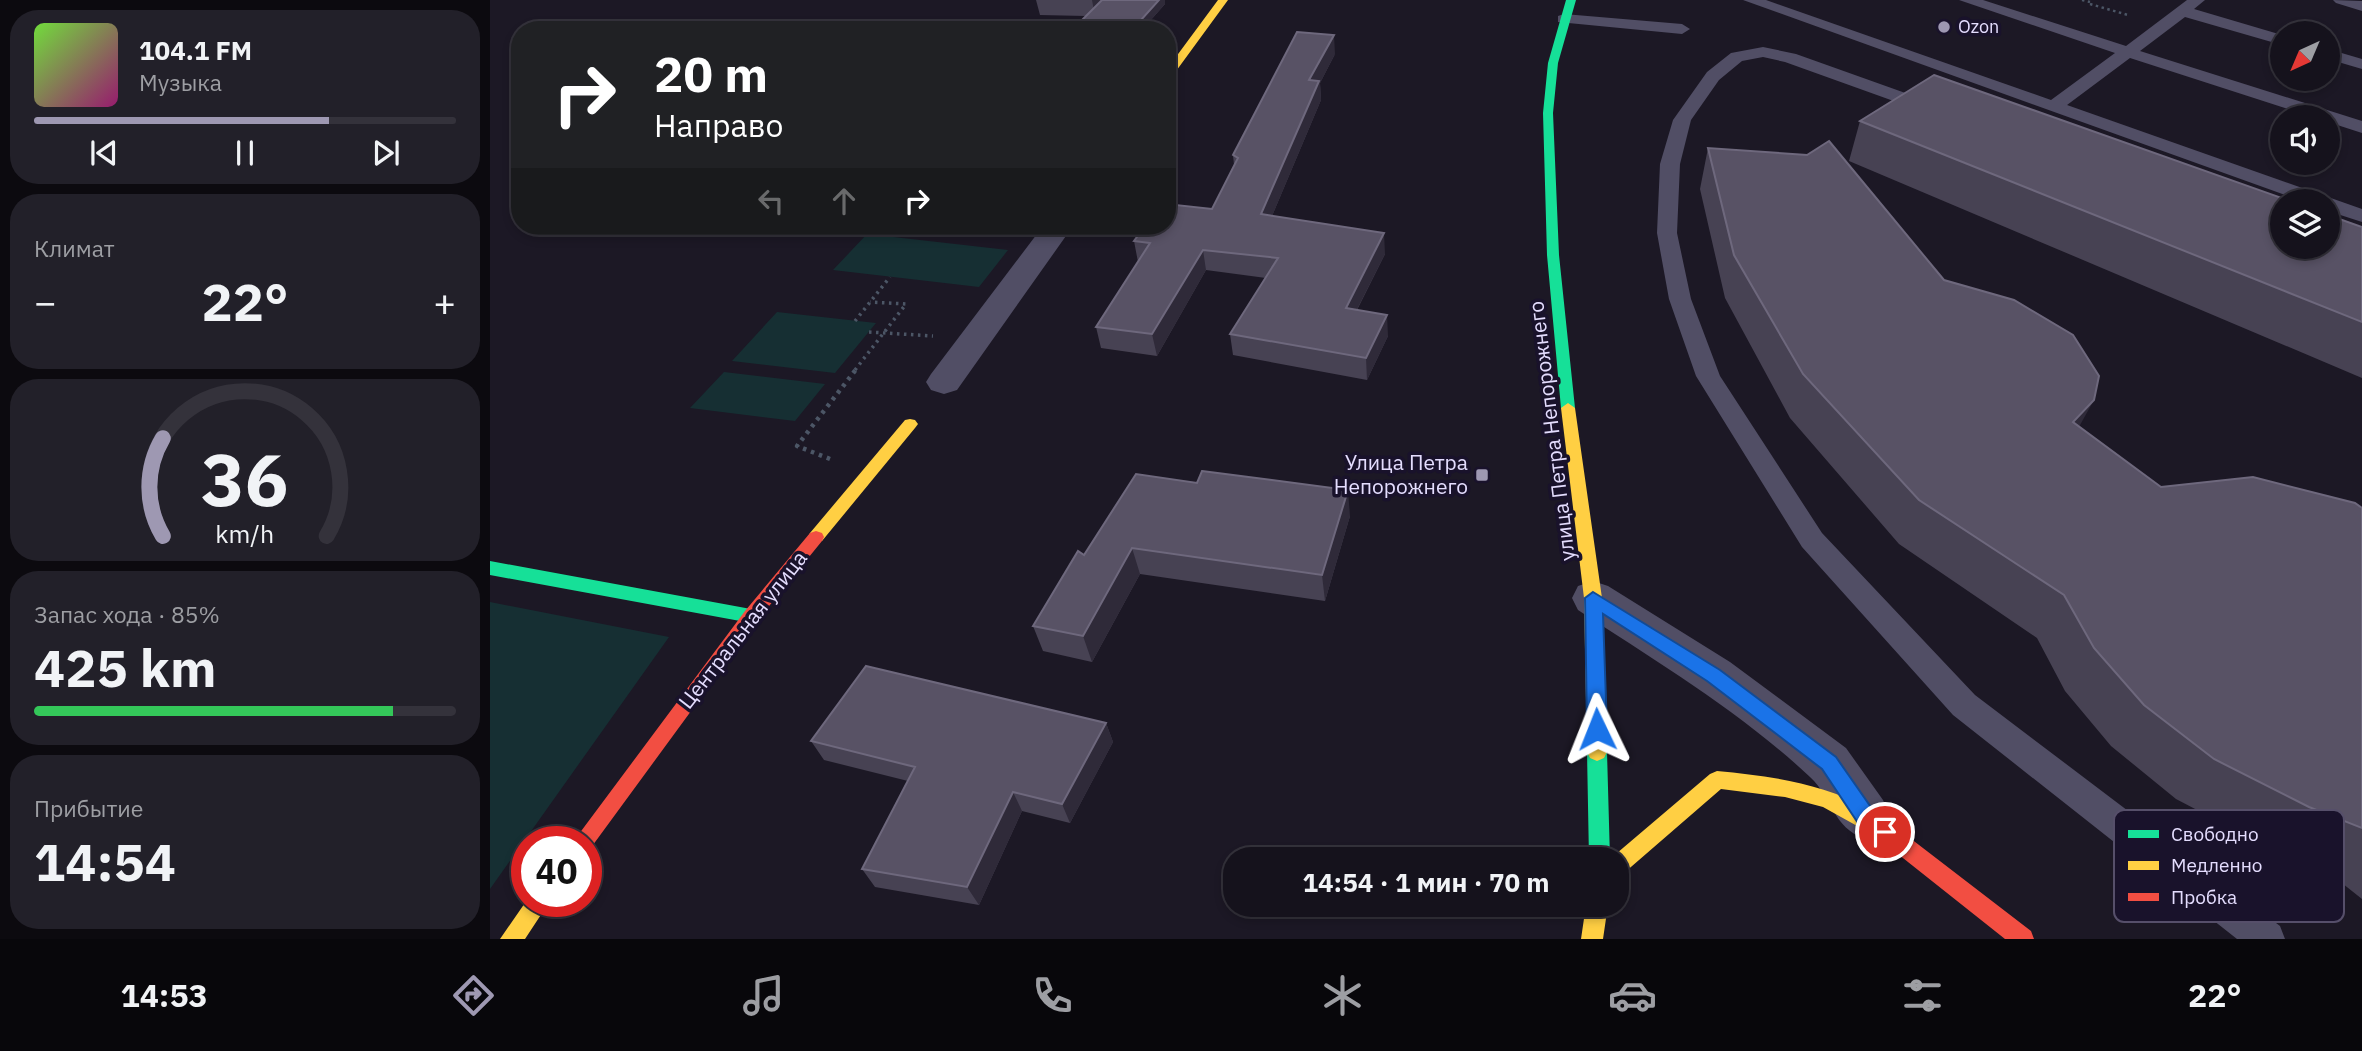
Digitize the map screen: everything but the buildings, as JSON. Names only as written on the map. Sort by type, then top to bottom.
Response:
[{"type":"street","points":[[1176,64],[1223,0]]},
{"type":"street","name":"улица Петра Непорожнего","points":[[1571,0],[1553,63],[1548,113],[1553,255],[1569,418],[1593,598],[1600,847]]},
{"type":"street","points":[[944,382],[1051,235]]},
{"type":"street","name":"Центральная улица","points":[[595,826],[751,616],[910,424]]},
{"type":"street","points":[[490,568],[751,616]]},
{"type":"street","points":[[1593,598],[1714,676],[1829,763],[1866,816]]},
{"type":"street","points":[[1629,856],[1717,780],[1797,788],[1866,816],[2023,939]]},
{"type":"street","points":[[511,939],[527,917]]},
{"type":"street","points":[[1592,939],[1595,917]]},
{"type":"lane","points":[[1751,0],[2286,189]]},
{"type":"lane","points":[[1967,0],[2362,127]]},
{"type":"lane","points":[[2053,107],[2197,0]]},
{"type":"lane","points":[[2341,0],[2362,6]]},
{"type":"lane","points":[[2183,11],[2270,36]]},
{"type":"lane","points":[[1564,19],[1682,29]]},
{"type":"lane","points":[[1949,115],[1790,58],[1763,52],[1737,57],[1722,66],[1682,120],[1670,164],[1667,233],[1679,299],[1708,376],[1812,540],[1964,705],[2114,821]]},
{"type":"lane","points":[[2340,58],[2362,64]]},
{"type":"lane","points":[[2340,208],[2362,216]]},
{"type":"lane","points":[[2245,922],[2267,939]]},
{"type":"path","points":[[2082,0],[2091,2]]},
{"type":"path","points":[[855,321],[890,277]]},
{"type":"path","points":[[840,463],[797,446],[906,304],[870,302]]},
{"type":"path","points":[[869,331],[976,339]]},
{"type":"green space","points":[[866,235],[1008,250],[979,287],[833,270]]},
{"type":"green space","points":[[777,312],[876,323],[835,373],[732,361]]},
{"type":"green space","points":[[724,372],[825,384],[795,421],[690,408]]},
{"type":"green space","points":[[490,602],[669,637],[535,826],[511,826],[511,859],[490,889]]},
{"type":"traffic: fast","points":[[1568,408],[1553,255],[1548,113],[1553,63],[1571,0]]},
{"type":"traffic: fast","points":[[490,568],[751,616]]},
{"type":"traffic: fast","points":[[1597,752],[1600,847]]},
{"type":"traffic: slow","points":[[1176,64],[1223,0]]},
{"type":"traffic: slow","points":[[1568,408],[1593,598],[1597,752]]},
{"type":"traffic: slow","points":[[816,537],[910,424]]},
{"type":"traffic: slow","points":[[1629,856],[1717,780],[1806,792],[1846,807],[1886,832]]},
{"type":"traffic: slow","points":[[511,939],[527,917]]},
{"type":"traffic: slow","points":[[1592,939],[1595,917]]},
{"type":"traffic: jam","points":[[595,826],[751,616],[816,537]]},
{"type":"traffic: jam","points":[[1886,832],[2023,939]]},
{"type":"place","name":"Ozon","points":[[1944,27]]},
{"type":"place","name":"Улица Петра Непорожнего","points":[[1482,475]]},
{"type":"route","points":[[1597,729],[1593,598],[1714,676],[1829,763],[1866,816],[1885,832]]}]
